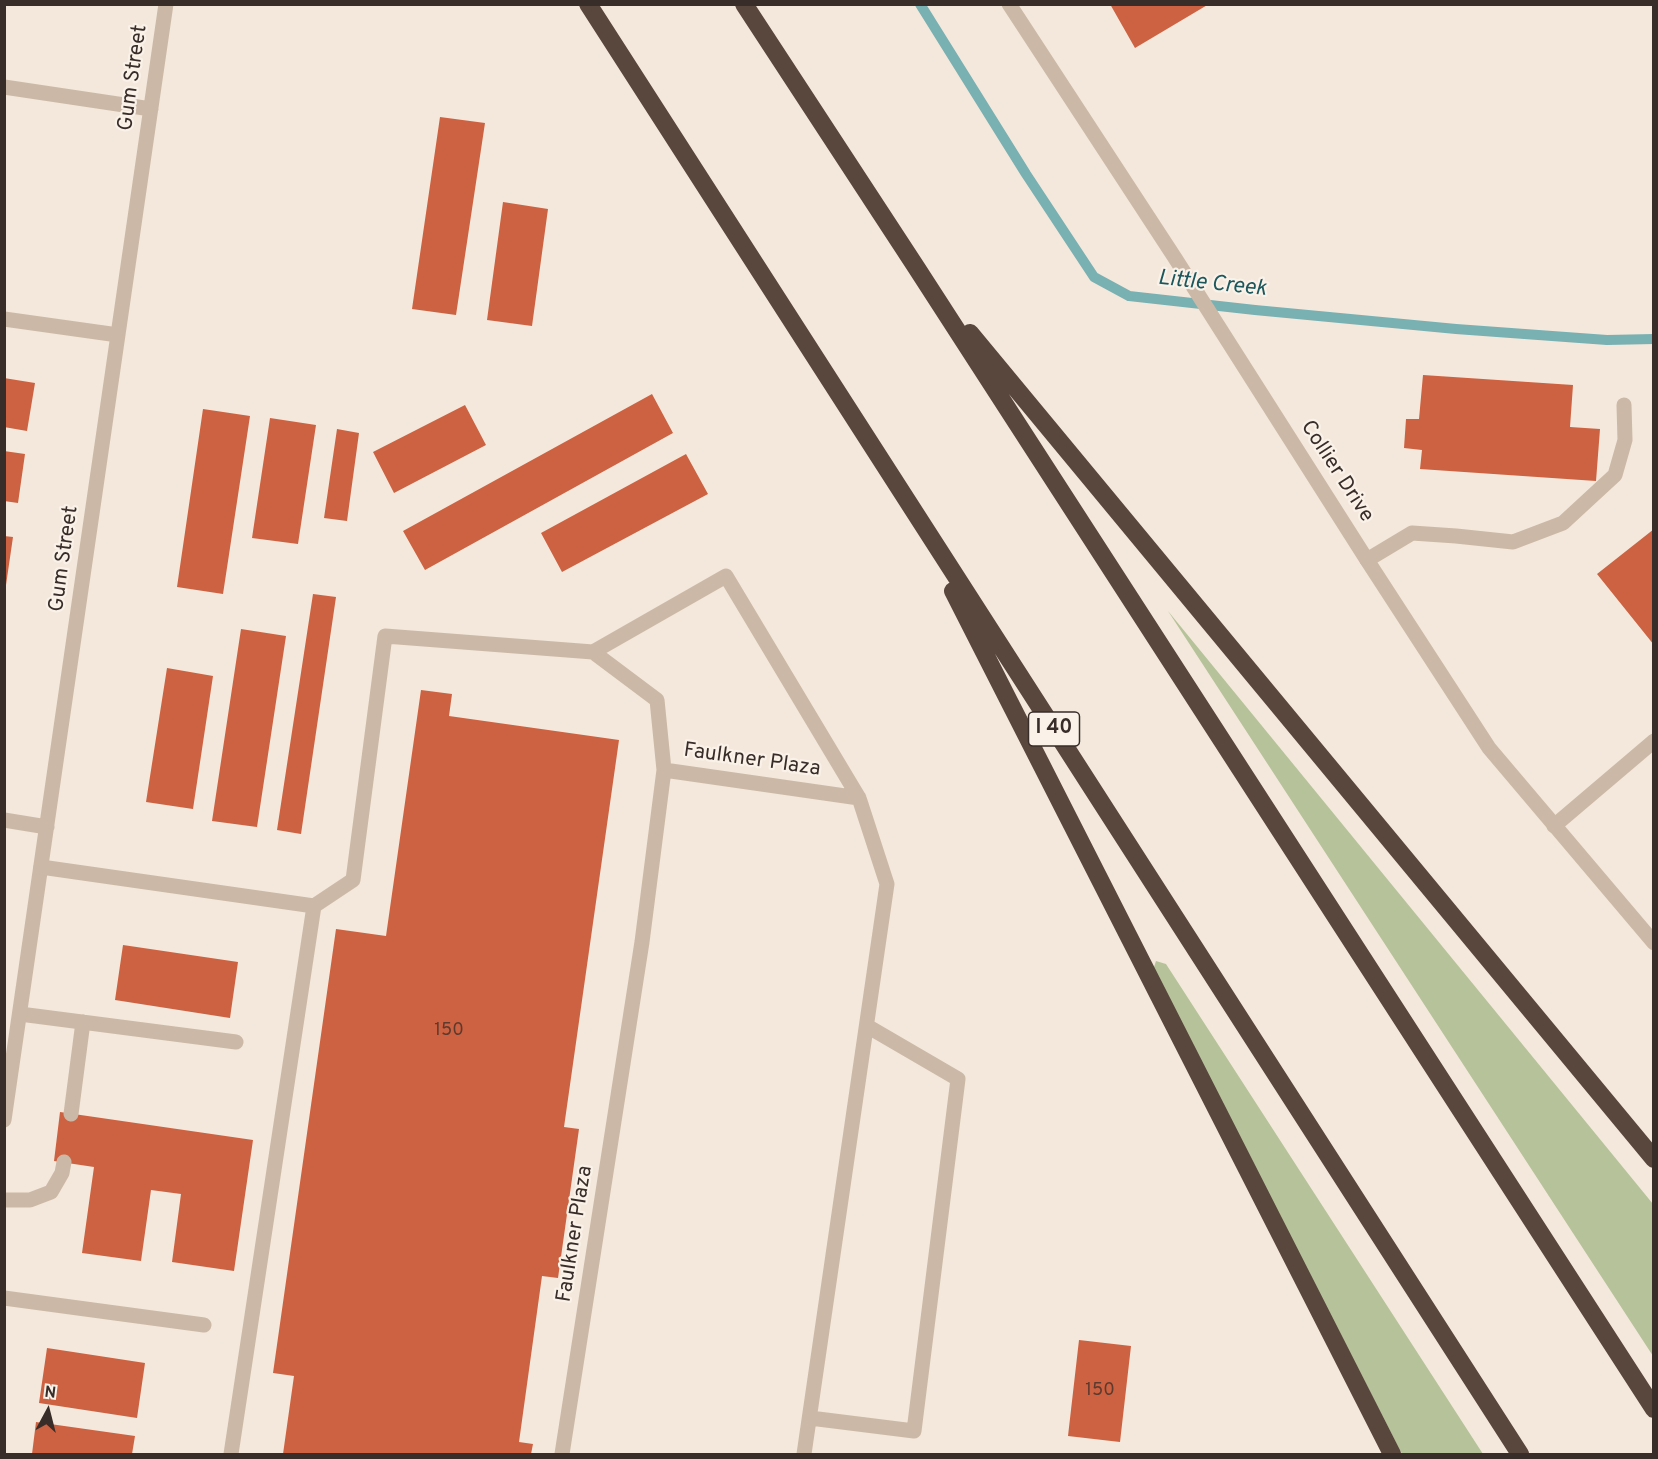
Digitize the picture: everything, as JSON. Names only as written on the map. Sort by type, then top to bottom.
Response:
[{"type":"highway","name":"I 40","points":[[588,4],[1520,1455]]},
{"type":"highway","points":[[744,4],[1653,1409]]},
{"type":"highway","points":[[916,267],[1653,1159]]},
{"type":"highway","points":[[909,504],[1392,1455]]},
{"type":"street","name":"Gum Street","points":[[4,1120],[166,4]]},
{"type":"street","name":"Collier Drive","points":[[1009,4],[1489,748],[1653,943]]},
{"type":"street","points":[[4,87],[151,109]]},
{"type":"street","points":[[4,319],[118,335]]},
{"type":"street","points":[[1367,560],[1412,533],[1513,542],[1563,523],[1615,475],[1625,440],[1624,405]]},
{"type":"street","points":[[593,652],[726,576],[859,798],[887,884],[804,1455]]},
{"type":"street","points":[[41,867],[314,906],[353,880],[385,636],[593,652],[657,700],[664,770]]},
{"type":"street","points":[[1554,826],[1652,746]]},
{"type":"street","name":"Faulkner Plaza","points":[[562,1455],[637,973],[664,770],[859,798]]},
{"type":"street","points":[[4,820],[47,827]]},
{"type":"street","points":[[231,1455],[314,906]]},
{"type":"street","points":[[20,1014],[236,1042]]},
{"type":"street","points":[[70,1114],[83,1022]]},
{"type":"street","points":[[810,1418],[914,1431],[958,1079],[867,1026]]},
{"type":"street","points":[[4,1200],[30,1200],[51,1192],[62,1173],[64,1162]]},
{"type":"street","points":[[4,1298],[204,1325]]},
{"type":"green space","points":[[1168,611],[1653,1204],[1653,1356]]},
{"type":"green space","points":[[1156,961],[1166,964],[1483,1454],[1402,1454],[1153,970]]},
{"type":"building","points":[[1110,4],[1209,4],[1135,48]]},
{"type":"building","points":[[440,117],[485,123],[456,315],[412,309]]},
{"type":"building","points":[[503,202],[548,209],[532,326],[487,320]]},
{"type":"building","points":[[1423,375],[1573,385],[1570,427],[1600,429],[1596,481],[1420,469],[1422,450],[1404,448],[1406,419],[1419,419]]},
{"type":"building","points":[[4,378],[35,383],[27,431],[4,427]]},
{"type":"building","points":[[652,394],[673,433],[425,570],[403,531]]},
{"type":"building","points":[[465,405],[486,445],[394,493],[373,452]]},
{"type":"building","points":[[203,409],[250,416],[223,594],[177,587]]},
{"type":"building","points":[[270,418],[316,425],[298,544],[252,538]]},
{"type":"building","points":[[337,429],[359,433],[347,521],[324,518]]},
{"type":"building","points":[[4,451],[25,454],[18,503],[4,501]]},
{"type":"building","points":[[686,454],[708,494],[562,572],[541,533]]},
{"type":"building","points":[[1654,529],[1654,645],[1597,574]]},
{"type":"building","points":[[4,536],[13,537],[6,585],[4,585]]},
{"type":"building","points":[[313,594],[336,597],[301,834],[277,830]]},
{"type":"building","points":[[241,629],[286,636],[257,827],[212,821]]},
{"type":"building","points":[[167,668],[213,676],[193,809],[146,802]]},
{"type":"building","points":[[421,690],[452,694],[449,716],[619,740],[564,1127],[579,1129],[558,1278],[542,1276],[519,1442],[533,1444],[531,1454],[283,1454],[294,1376],[273,1373],[336,929],[386,936]]},
{"type":"building","points":[[123,945],[238,962],[230,1018],[115,1000]]},
{"type":"building","points":[[60,1112],[253,1140],[234,1271],[172,1262],[181,1194],[151,1190],[141,1261],[82,1253],[94,1167],[54,1161]]},
{"type":"building","points":[[1079,1340],[1131,1346],[1120,1442],[1068,1436]]},
{"type":"building","points":[[47,1348],[145,1363],[137,1418],[39,1403]]},
{"type":"building","points":[[36,1422],[135,1436],[132,1454],[32,1454]]},
{"type":"waterway","name":"Little Creek","points":[[920,4],[1026,174],[1094,277],[1129,296],[1456,329],[1607,340],[1654,339]]}]
